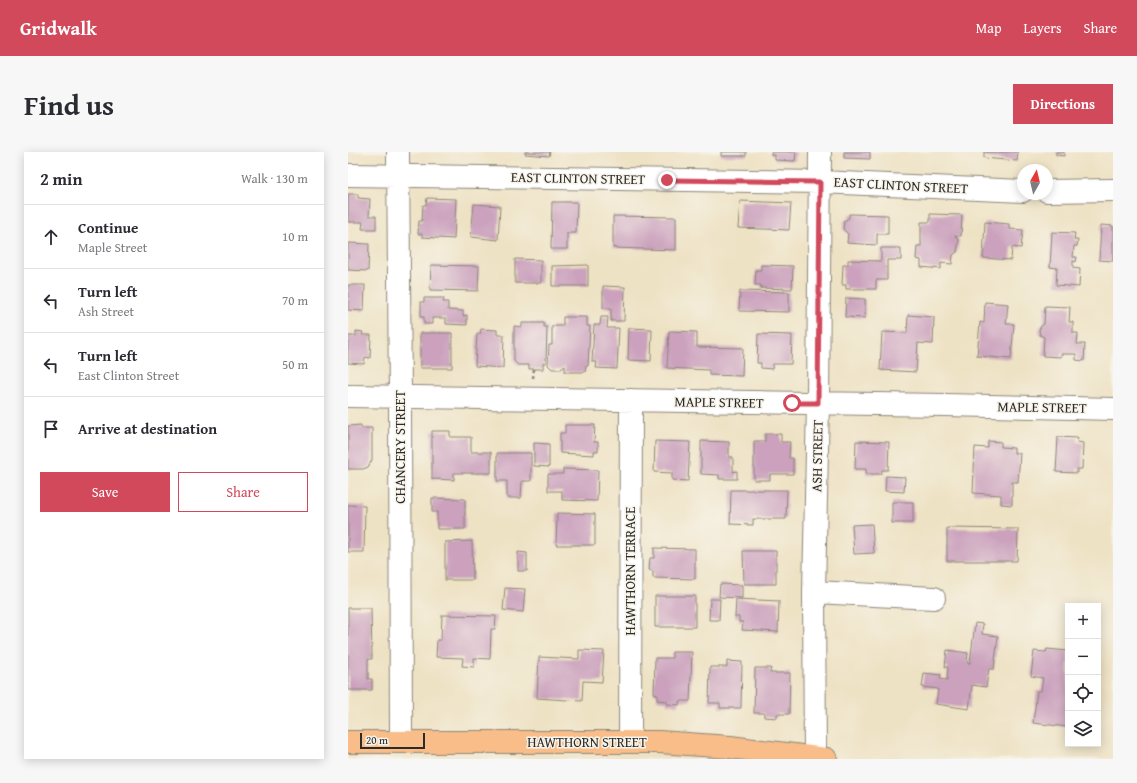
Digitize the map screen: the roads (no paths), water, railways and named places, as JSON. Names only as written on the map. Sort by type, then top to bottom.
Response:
[{"type":"main road","name":"HAWTHORN STREET","points":[[348,742],[659,742],[701,745],[818,758]]},
{"type":"street","name":"CHANCERY STREET","points":[[398,152],[401,742]]},
{"type":"street","name":"ASH STREET","points":[[818,758],[814,592],[818,403],[820,152]]},
{"type":"street","name":"EAST CLINTON STREET","points":[[348,175],[820,182],[1017,191]]},
{"type":"street","points":[[1053,190],[1113,190]]},
{"type":"street","name":"MAPLE STREET","points":[[348,396],[1113,409]]},
{"type":"street","name":"HAWTHORN TERRACE","points":[[630,742],[631,400]]},
{"type":"street","points":[[814,592],[934,598]]}]
